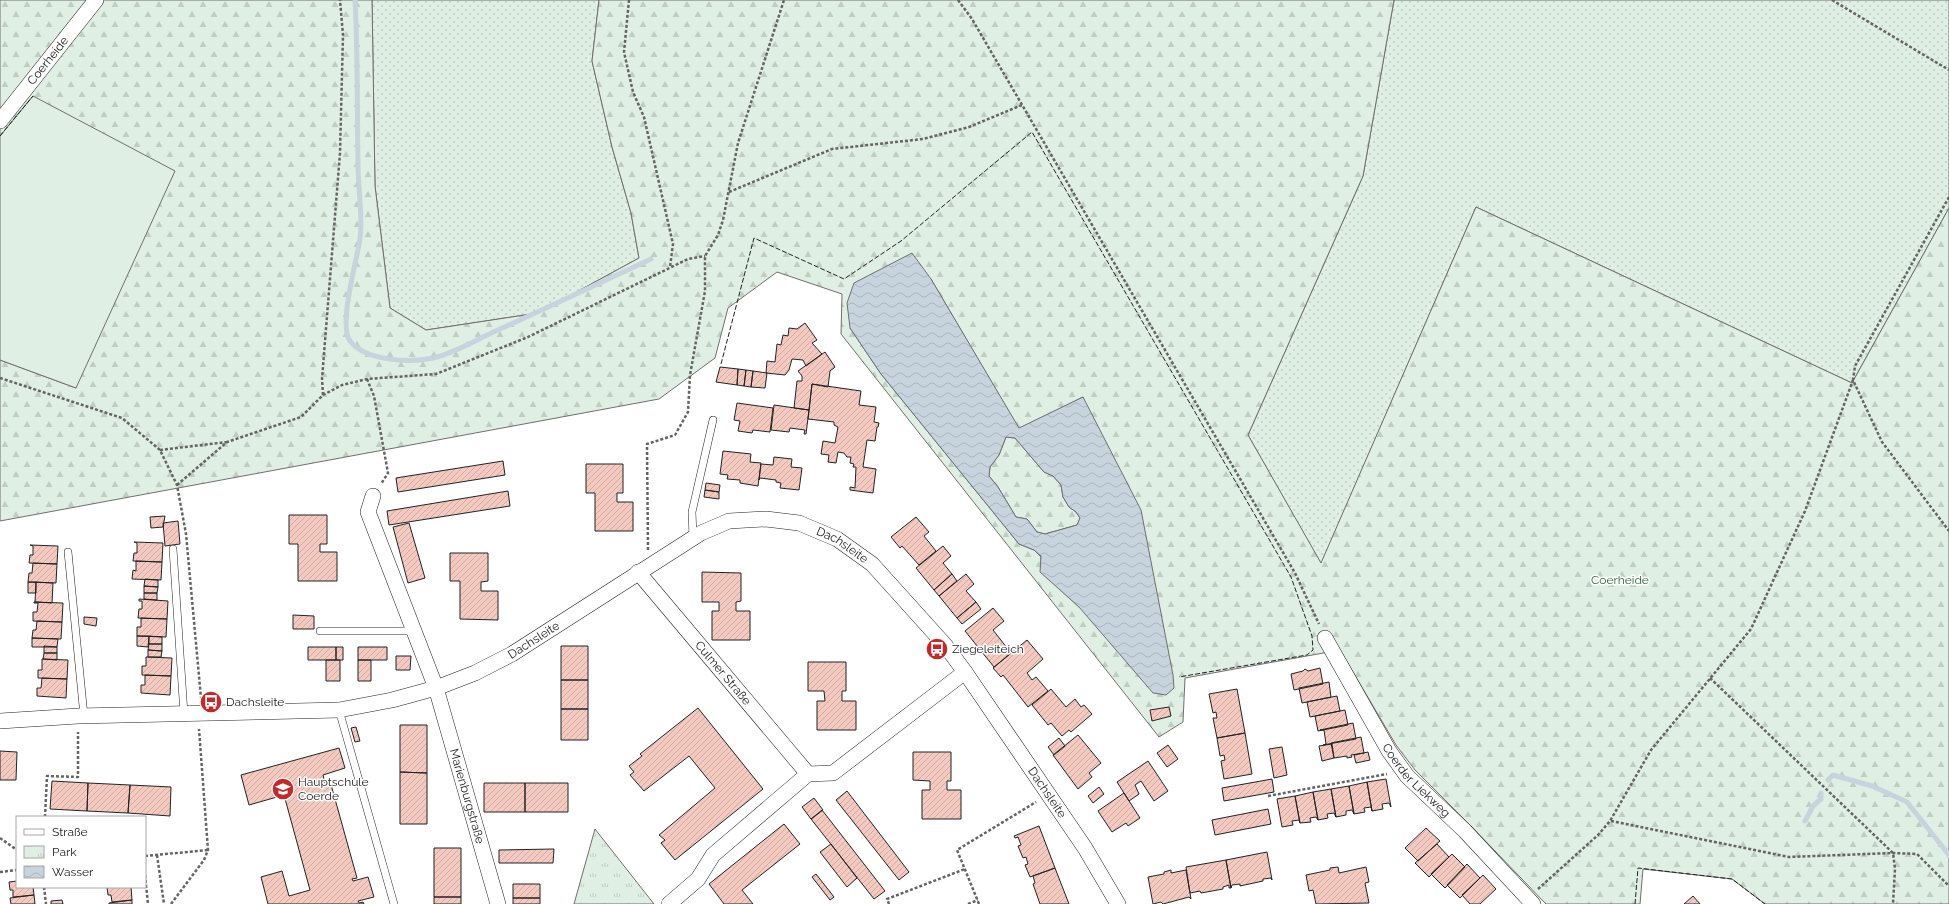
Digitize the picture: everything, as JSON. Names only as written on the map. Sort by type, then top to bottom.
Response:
[{"type":"street","name":"Coerheide","points":[[0,121],[96,0]]},
{"type":"street","points":[[373,496],[368,512],[436,688]]},
{"type":"street","name":"Dachsleite","points":[[0,721],[81,716],[339,710],[392,700],[436,688],[475,673],[512,654],[693,537],[729,522],[766,519],[799,523],[837,539],[872,564],[945,645],[966,672],[1085,848],[1118,904]]},
{"type":"street","name":"Culmer Straße","points":[[643,569],[808,774]]},
{"type":"street","name":"Coerder Liekweg","points":[[1325,638],[1389,751],[1403,771],[1464,831],[1530,901]]},
{"type":"street","points":[[669,904],[698,879],[713,855],[808,774],[833,773],[966,672]]},
{"type":"street","name":"Marienburgstraße","points":[[436,688],[498,904]]},
{"type":"lane","points":[[693,537],[692,512],[713,420]]},
{"type":"lane","points":[[173,550],[184,714]]},
{"type":"lane","points":[[68,552],[81,716]]},
{"type":"lane","points":[[320,631],[414,631]]},
{"type":"lane","points":[[339,710],[394,904]]},
{"type":"path","points":[[323,395],[322,379],[340,153],[343,35],[340,0]]},
{"type":"path","points":[[629,0],[624,52],[633,92],[644,118],[673,244],[670,267]]},
{"type":"path","points":[[643,569],[647,444],[675,435],[688,412],[690,375],[705,291],[706,256],[718,235],[723,220],[738,143],[784,0]]},
{"type":"path","points":[[958,0],[972,19],[1295,573],[1325,638]]},
{"type":"path","points":[[1832,0],[1949,70]]},
{"type":"path","points":[[728,192],[832,149],[923,139],[969,127],[1022,105]]},
{"type":"path","points":[[1530,901],[1610,821],[1651,750],[1751,629],[1805,511],[1853,380],[1854,366],[1949,197]]},
{"type":"path","points":[[160,450],[227,442],[301,417],[323,395],[342,385],[367,379],[436,374],[528,337],[688,259],[706,256]]},
{"type":"path","points":[[0,378],[122,418],[160,450],[177,485],[186,534],[201,697],[199,727],[208,850],[204,860],[171,904]]},
{"type":"path","points":[[367,379],[374,396],[388,474],[373,496]]},
{"type":"path","points":[[1853,380],[1882,442],[1949,531]]},
{"type":"path","points":[[177,485],[227,442]]},
{"type":"path","points":[[1710,678],[1894,853],[1895,869],[1893,904]]},
{"type":"path","points":[[45,816],[47,776],[78,777],[81,716]]},
{"type":"path","points":[[1268,796],[1403,771]]},
{"type":"path","points":[[979,904],[957,850],[1048,795]]},
{"type":"path","points":[[1610,821],[1789,857],[1894,853],[1917,854],[1949,886]]},
{"type":"path","points":[[0,838],[16,849]]},
{"type":"path","points":[[146,856],[208,850]]},
{"type":"path","points":[[157,855],[164,904]]},
{"type":"path","points":[[889,904],[887,899],[965,869]]},
{"type":"path","points":[[0,872],[16,870]]},
{"type":"path","points":[[146,884],[148,904]]},
{"type":"path","points":[[44,888],[46,904]]},
{"type":"path","points":[[968,904],[978,900]]},
{"type":"green space","name":"Coerheide","points":[[0,0],[372,0],[375,186],[390,308],[426,330],[538,313],[639,258],[631,213],[612,147],[592,61],[599,0],[1394,0],[1363,176],[1248,435],[1321,563],[1476,207],[1852,383],[1949,208],[1949,904],[1765,904],[1732,879],[1643,869],[1640,904],[1546,904],[1415,770],[1396,745],[1340,650],[1185,678],[1183,722],[1159,737],[841,334],[842,294],[777,272],[728,308],[715,358],[659,399],[0,521],[0,360],[76,388],[33,96],[0,136]],"holes":[[[931,279],[1019,429],[1083,397],[1079,607],[1041,572],[1041,557],[1034,550],[1019,544],[881,374],[850,328]]]},
{"type":"green space","points":[[372,0],[599,0],[592,61],[612,147],[631,213],[639,258],[538,313],[426,330],[390,308],[375,186]]},
{"type":"green space","points":[[1394,0],[1949,0],[1949,208],[1852,383],[1476,207],[1321,564],[1248,435],[1363,176]]},
{"type":"green space","points":[[33,96],[175,171],[76,388],[0,360],[0,136]]},
{"type":"green space","points":[[1006,437],[1015,438],[1044,472],[1053,476],[1061,485],[1063,497],[1069,507],[1076,512],[1080,518],[1077,525],[1045,534],[1037,532],[1027,519],[1016,517],[998,487],[989,476],[990,467],[999,455]]},
{"type":"green space","points":[[595,829],[654,904],[574,904]]},
{"type":"water","points":[[912,253],[931,279],[1019,428],[1083,397],[1141,510],[1173,675],[1174,688],[1166,695],[1153,693],[1079,607],[1040,572],[1041,556],[1034,550],[1019,544],[881,374],[850,328],[847,303],[854,283]],"holes":[[[1006,437],[1015,438],[1044,472],[1053,476],[1061,485],[1063,497],[1069,507],[1076,512],[1080,518],[1077,525],[1045,534],[1037,532],[1027,519],[1016,517],[998,487],[989,476],[990,467],[999,455]]]},
{"type":"building","points":[[805,323],[817,340],[812,343],[822,354],[806,366],[803,360],[792,359],[789,370],[785,375],[766,373],[767,361],[775,362],[777,344],[781,345],[783,335],[788,336],[789,328],[797,329]]},
{"type":"building","points":[[825,352],[835,367],[830,371],[828,387],[812,384],[809,410],[794,408],[797,381],[802,381],[802,376],[798,371]]},
{"type":"building","points":[[720,367],[738,369],[737,385],[716,382]]},
{"type":"building","points":[[738,369],[746,370],[744,386],[737,385]]},
{"type":"building","points":[[746,370],[753,371],[751,387],[744,386]]},
{"type":"building","points":[[753,371],[767,373],[765,388],[751,387]]},
{"type":"building","points":[[812,384],[861,391],[859,405],[876,407],[874,422],[879,423],[875,441],[867,440],[863,467],[876,469],[873,493],[850,490],[850,487],[855,488],[856,467],[853,467],[854,464],[850,463],[851,457],[847,457],[844,453],[838,452],[836,463],[828,462],[829,455],[821,454],[823,441],[835,443],[838,427],[834,425],[834,422],[808,419]]},
{"type":"building","points":[[737,403],[773,408],[770,432],[753,430],[752,433],[738,431],[740,421],[734,420]]},
{"type":"building","points":[[774,405],[809,410],[806,434],[804,434],[805,430],[790,428],[789,432],[771,430]]},
{"type":"building","points":[[723,451],[751,454],[750,462],[761,463],[758,486],[740,483],[740,480],[727,479],[728,475],[720,474]]},
{"type":"building","points":[[774,457],[792,459],[791,467],[802,468],[799,490],[780,488],[781,483],[776,482],[776,480],[760,478],[759,480],[761,464],[773,465]]},
{"type":"building","points":[[503,461],[505,475],[398,492],[396,478]]},
{"type":"building","points":[[586,464],[623,464],[623,493],[617,493],[617,502],[633,502],[633,531],[595,531],[595,493],[586,493]]},
{"type":"building","points":[[706,483],[720,485],[719,492],[705,490]]},
{"type":"building","points":[[705,490],[719,492],[719,499],[704,497]]},
{"type":"building","points":[[508,491],[510,506],[389,525],[387,511]]},
{"type":"building","points":[[289,515],[327,515],[327,544],[320,544],[320,552],[337,552],[337,581],[298,581],[298,544],[289,544]]},
{"type":"building","points":[[165,516],[163,527],[151,528],[150,517]]},
{"type":"building","points":[[916,517],[929,532],[924,536],[936,551],[919,565],[902,546],[900,548],[891,537]]},
{"type":"building","points":[[178,521],[180,544],[165,546],[163,523]]},
{"type":"building","points":[[409,523],[425,578],[408,583],[393,527]]},
{"type":"building","points":[[134,542],[163,543],[162,562],[133,561],[134,553],[137,553],[137,543]]},
{"type":"building","points":[[30,545],[58,546],[57,564],[29,563],[30,555],[33,555],[33,546]]},
{"type":"building","points":[[943,546],[951,556],[943,563],[952,574],[934,590],[916,568]]},
{"type":"building","points":[[450,553],[488,553],[488,581],[481,582],[481,591],[498,591],[498,620],[460,619],[460,581],[450,581]]},
{"type":"building","points":[[136,561],[162,562],[161,580],[132,579],[133,570],[136,571]]},
{"type":"building","points":[[33,563],[57,564],[56,583],[28,582],[29,573],[32,573]]},
{"type":"building","points":[[702,572],[741,573],[741,601],[736,602],[736,611],[750,611],[750,640],[712,640],[712,611],[719,611],[719,602],[702,602]]},
{"type":"building","points":[[952,574],[957,581],[939,596],[934,590]]},
{"type":"building","points":[[966,574],[974,584],[966,591],[976,602],[957,618],[939,596]]},
{"type":"building","points":[[145,579],[158,580],[158,587],[144,586]]},
{"type":"building","points":[[28,582],[36,582],[36,593],[28,593]]},
{"type":"building","points":[[36,582],[53,583],[52,603],[35,602]]},
{"type":"building","points":[[144,586],[158,587],[157,593],[144,593]]},
{"type":"building","points":[[144,593],[157,593],[157,600],[144,599]]},
{"type":"building","points":[[139,599],[168,601],[167,619],[138,618],[139,609],[142,609],[142,601],[139,601]]},
{"type":"building","points":[[34,602],[63,603],[62,622],[33,621],[33,612],[37,612],[38,603]]},
{"type":"building","points":[[976,602],[981,609],[962,624],[957,618]]},
{"type":"building","points":[[993,608],[1004,621],[993,630],[1011,653],[994,667],[965,631]]},
{"type":"building","points":[[293,615],[314,616],[314,629],[293,629]]},
{"type":"building","points":[[84,617],[97,618],[96,626],[84,624]]},
{"type":"building","points":[[141,618],[167,619],[166,637],[137,636],[137,627],[141,627]]},
{"type":"building","points":[[37,621],[62,622],[61,639],[32,638],[33,630],[36,630]]},
{"type":"building","points":[[137,636],[149,636],[148,647],[137,646]]},
{"type":"building","points":[[149,636],[162,637],[162,644],[149,644]]},
{"type":"building","points":[[32,638],[58,639],[57,647],[32,647]]},
{"type":"building","points":[[1027,640],[1043,659],[1027,673],[1032,680],[1036,677],[1048,691],[1028,707],[1003,675],[1001,677],[993,668]]},
{"type":"building","points":[[149,644],[162,644],[162,651],[148,650]]},
{"type":"building","points":[[44,646],[57,647],[57,653],[44,653]]},
{"type":"building","points":[[561,646],[588,646],[588,680],[561,680]]},
{"type":"building","points":[[308,647],[336,647],[336,660],[308,660]]},
{"type":"building","points":[[336,647],[343,647],[343,660],[336,660]]},
{"type":"building","points":[[358,647],[387,647],[387,660],[358,660]]},
{"type":"building","points":[[148,650],[162,651],[161,657],[148,657]]},
{"type":"building","points":[[44,653],[57,653],[57,660],[43,659]]},
{"type":"building","points":[[396,656],[411,656],[410,670],[396,670]]},
{"type":"building","points":[[146,657],[172,658],[171,676],[142,675],[142,666],[146,666]]},
{"type":"building","points":[[42,659],[68,660],[67,679],[38,678],[38,670],[42,670]]},
{"type":"building","points":[[326,660],[340,660],[340,681],[326,681]]},
{"type":"building","points":[[358,660],[371,660],[371,681],[358,681]]},
{"type":"building","points":[[808,662],[846,662],[846,691],[842,691],[842,701],[856,701],[856,730],[817,730],[817,701],[825,701],[824,691],[808,691]]},
{"type":"building","points":[[1320,668],[1323,684],[1294,690],[1291,674],[1303,671],[1305,669],[1308,671]]},
{"type":"building","points":[[145,675],[171,676],[170,695],[141,693],[141,685],[145,685]]},
{"type":"building","points":[[42,678],[67,679],[66,698],[37,696],[37,688],[41,688]]},
{"type":"building","points":[[561,680],[588,680],[588,709],[561,709]]},
{"type":"building","points":[[1329,682],[1331,697],[1302,703],[1299,688]]},
{"type":"building","points":[[1051,689],[1066,707],[1075,699],[1081,707],[1084,705],[1092,714],[1071,732],[1069,730],[1062,736],[1051,723],[1048,725],[1032,705]]},
{"type":"building","points":[[1237,689],[1245,733],[1217,738],[1213,718],[1217,718],[1216,712],[1213,713],[1209,694]]},
{"type":"building","points":[[1337,696],[1340,711],[1310,717],[1307,702]]},
{"type":"building","points":[[1169,707],[1171,716],[1152,721],[1150,710]]},
{"type":"building","points":[[698,708],[763,789],[675,860],[661,843],[665,840],[659,835],[715,788],[689,756],[644,791],[630,775],[634,772],[629,766],[642,756],[640,754]]},
{"type":"building","points":[[561,709],[588,709],[588,740],[561,740]]},
{"type":"building","points":[[1345,710],[1348,725],[1318,731],[1315,716]]},
{"type":"building","points":[[1353,723],[1356,739],[1323,745],[1326,744],[1324,730],[1320,730]]},
{"type":"building","points":[[400,725],[427,725],[427,773],[400,772]]},
{"type":"building","points":[[356,727],[360,741],[355,742],[351,728]]},
{"type":"building","points":[[1245,733],[1252,774],[1224,779],[1221,761],[1225,760],[1224,755],[1220,756],[1217,738]]},
{"type":"building","points":[[1078,735],[1101,763],[1089,773],[1092,777],[1078,789],[1053,755]]},
{"type":"building","points":[[1361,737],[1364,753],[1351,755],[1352,757],[1347,758],[1347,756],[1334,758],[1331,743]]},
{"type":"building","points":[[1059,738],[1065,746],[1054,755],[1048,747]]},
{"type":"building","points":[[1332,744],[1334,758],[1322,761],[1319,746]]},
{"type":"building","points":[[1168,745],[1178,759],[1167,767],[1157,753]]},
{"type":"building","points":[[1282,747],[1287,775],[1274,778],[1269,749]]},
{"type":"building","points":[[339,748],[345,768],[323,775],[325,783],[330,781],[357,878],[352,879],[353,881],[368,877],[374,897],[358,901],[359,903],[363,902],[364,904],[268,904],[261,877],[282,871],[289,896],[310,890],[284,795],[249,805],[241,775]]},
{"type":"building","points":[[0,751],[17,752],[16,780],[0,780]]},
{"type":"building","points":[[913,752],[951,752],[951,781],[947,781],[947,790],[961,790],[961,819],[922,819],[922,790],[930,790],[930,781],[913,780]]},
{"type":"building","points":[[1368,752],[1370,760],[1356,763],[1354,755]]},
{"type":"building","points":[[1148,761],[1168,791],[1154,801],[1141,781],[1135,785],[1139,794],[1129,801],[1117,782]]},
{"type":"building","points":[[400,772],[427,773],[427,824],[400,824]]},
{"type":"building","points":[[1272,779],[1274,792],[1224,801],[1222,788]]},
{"type":"building","points":[[1386,779],[1391,807],[1389,803],[1382,804],[1383,809],[1372,811],[1367,782]]},
{"type":"building","points":[[52,781],[88,783],[87,811],[50,809]]},
{"type":"building","points":[[1367,782],[1372,811],[1371,807],[1364,808],[1365,812],[1354,814],[1349,786]]},
{"type":"building","points":[[88,783],[130,785],[128,813],[87,811]]},
{"type":"building","points":[[484,783],[525,783],[525,812],[484,812]]},
{"type":"building","points":[[525,783],[568,783],[568,812],[525,812]]},
{"type":"building","points":[[130,785],[171,787],[170,816],[128,813]]},
{"type":"building","points":[[1349,786],[1354,814],[1352,810],[1346,811],[1346,815],[1336,817],[1331,789]]},
{"type":"building","points":[[1099,787],[1104,794],[1093,803],[1088,796]]},
{"type":"building","points":[[1331,789],[1336,817],[1334,813],[1327,814],[1328,818],[1318,820],[1313,792]]},
{"type":"building","points":[[847,791],[909,872],[899,880],[836,800]]},
{"type":"building","points":[[1313,792],[1318,820],[1316,817],[1310,818],[1311,822],[1300,823],[1295,796]]},
{"type":"building","points":[[1124,793],[1140,818],[1128,826],[1126,823],[1112,832],[1098,811]]},
{"type":"building","points":[[1295,796],[1300,823],[1299,820],[1292,821],[1293,825],[1282,827],[1277,799]]},
{"type":"building","points":[[814,798],[823,810],[811,819],[802,807]]},
{"type":"building","points":[[1268,809],[1271,824],[1215,835],[1212,820]]},
{"type":"building","points":[[822,810],[885,891],[874,899],[811,819]]},
{"type":"building","points":[[784,824],[800,844],[742,890],[753,904],[724,904],[709,884]]},
{"type":"building","points":[[1039,826],[1055,868],[1030,877],[1025,865],[1028,864],[1026,857],[1023,858],[1018,846],[1021,845],[1018,837],[1015,838],[1014,836]]},
{"type":"building","points":[[1426,828],[1440,841],[1418,861],[1405,848]]},
{"type":"building","points":[[831,844],[857,878],[847,887],[820,852]]},
{"type":"building","points":[[1437,844],[1449,857],[1429,877],[1415,863]]},
{"type":"building","points":[[434,848],[461,848],[461,897],[434,897]]},
{"type":"building","points":[[554,849],[553,863],[499,863],[499,850]]},
{"type":"building","points":[[1267,852],[1272,880],[1271,878],[1263,879],[1263,881],[1240,886],[1240,884],[1232,885],[1231,888],[1226,860]]},
{"type":"building","points":[[1452,854],[1465,867],[1445,888],[1431,874]]},
{"type":"building","points":[[1226,860],[1231,888],[1229,888],[1229,885],[1223,887],[1223,889],[1201,893],[1200,891],[1190,893],[1186,867]]},
{"type":"building","points":[[1467,864],[1480,878],[1460,898],[1447,885]]},
{"type":"building","points":[[1338,867],[1339,873],[1366,867],[1369,882],[1365,883],[1369,903],[1316,904],[1313,890],[1309,891],[1306,875]]},
{"type":"building","points":[[1055,868],[1069,904],[1040,904],[1033,884],[1035,883],[1033,876]]},
{"type":"building","points":[[1171,870],[1171,873],[1186,870],[1191,899],[1189,897],[1163,904],[1161,902],[1153,904],[1148,877],[1164,874],[1164,872]]},
{"type":"building","points":[[816,874],[834,897],[830,900],[812,877]]},
{"type":"building","points":[[1483,875],[1496,889],[1480,904],[1470,904],[1462,895]]},
{"type":"building","points":[[16,881],[16,888],[33,888],[34,895],[13,897],[13,890],[10,890],[9,882]]},
{"type":"building","points":[[513,884],[540,884],[540,898],[513,898]]},
{"type":"building","points":[[107,888],[131,888],[132,900],[112,902],[111,895],[108,895]]},
{"type":"building","points":[[34,895],[35,904],[11,904],[10,898]]},
{"type":"building","points":[[1693,896],[1700,904],[1684,904]]},
{"type":"building","points":[[434,897],[461,897],[461,904],[434,904]]},
{"type":"building","points":[[513,898],[540,898],[540,904],[513,904]]},
{"type":"building","points":[[62,900],[63,904],[51,904],[51,901]]},
{"type":"building","points":[[132,900],[132,904],[109,904],[109,903]]},
{"type":"waterway","points":[[355,0],[358,174],[361,230],[349,292],[346,321],[347,333],[350,341],[357,348],[366,353],[388,359],[423,360],[441,356],[651,259]]},
{"type":"waterway","points":[[1828,780],[1833,775],[1872,786],[1907,802],[1949,855]]},
{"type":"waterway","points":[[1805,821],[1813,806],[1821,799],[1821,793]]},
{"type":"fence","points":[[0,136],[33,96]]},
{"type":"fence","points":[[721,364],[754,238],[844,279],[901,241],[1032,132],[1291,577],[1312,636],[1313,650],[1307,655],[1179,677]]},
{"type":"fence","points":[[1635,904],[1638,868],[1732,879],[1765,904]]},
{"type":"place","name":"Ziegeleiteich","points":[[937,649]]},
{"type":"place","name":"Dachsleite","points":[[211,702]]},
{"type":"place","name":"Hauptschule Coerde","points":[[283,789]]}]
